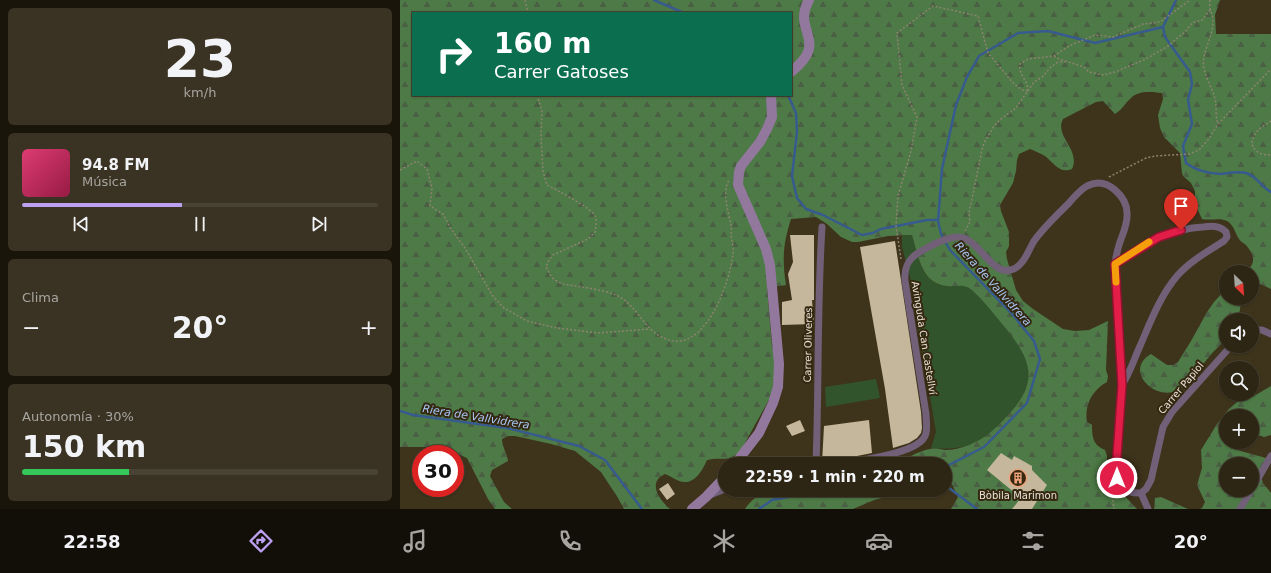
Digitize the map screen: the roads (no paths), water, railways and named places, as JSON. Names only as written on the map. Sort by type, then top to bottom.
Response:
[{"type":"street","points":[[792,71],[805,60],[811,45],[805,26],[804,17],[809,0]]},
{"type":"street","points":[[740,457],[759,433],[771,408],[778,387],[780,364],[770,266],[766,248],[738,185],[738,172],[741,166],[760,142],[772,117],[771,96]]},
{"type":"street","name":"Avinguda Can Castellví","points":[[879,457],[903,450],[919,443],[926,434],[926,414],[905,271],[912,258],[918,253],[951,238],[962,238],[974,245],[998,267],[1008,271],[1012,270],[1020,265],[1040,234],[1077,194],[1086,186],[1094,183],[1104,184],[1114,190],[1121,196],[1126,206],[1126,223],[1118,247],[1115,264]]},
{"type":"street","points":[[1122,385],[1128,377],[1139,347],[1169,287],[1178,275],[1189,265],[1224,241],[1227,237],[1226,232],[1218,226],[1181,230],[1159,237],[1115,264],[1122,385],[1116,470],[1117,478],[1120,486],[1125,490],[1136,494],[1141,493],[1148,509]]},
{"type":"street","name":"Carrer Oliveres","points":[[816,457],[818,336],[822,227]]},
{"type":"street","points":[[1259,330],[1271,334]]},
{"type":"street","name":"Carrer Papiol","points":[[1141,493],[1146,489],[1151,480],[1163,427],[1166,420],[1225,353]]},
{"type":"street","points":[[1259,477],[1271,456]]},
{"type":"street","points":[[692,509],[718,485]]},
{"type":"street","points":[[706,497],[718,492]]},
{"type":"street","points":[[1240,509],[1247,497]]},
{"type":"waterway","points":[[654,0],[682,12]]},
{"type":"waterway","name":"Riera de Vallvidrera","points":[[952,463],[984,447],[1027,403],[1040,359],[1034,341],[1013,315],[950,250],[941,234],[938,221],[942,169],[956,105],[967,77],[979,56],[1018,33],[1048,31],[1095,43],[1163,27],[1176,0]]},
{"type":"waterway","points":[[1163,27],[1165,37],[1190,72],[1192,84],[1188,100],[1192,124],[1183,146],[1186,163],[1198,170],[1212,173],[1246,173],[1271,192]]},
{"type":"waterway","points":[[788,96],[796,113],[797,132],[792,176],[797,198],[806,209],[823,215],[862,235],[873,233],[881,229],[927,220],[938,220]]},
{"type":"waterway","name":"Riera de Vallvidrera","points":[[400,411],[413,415],[507,428],[579,446],[605,460],[642,509]]},
{"type":"waterway","points":[[952,490],[977,509]]},
{"type":"waterway","name":"Riera de Vallvidrera","points":[[759,509],[772,500],[788,497]]},
{"type":"place","name":"Bòbila Marimon","points":[[1018,478]]}]
